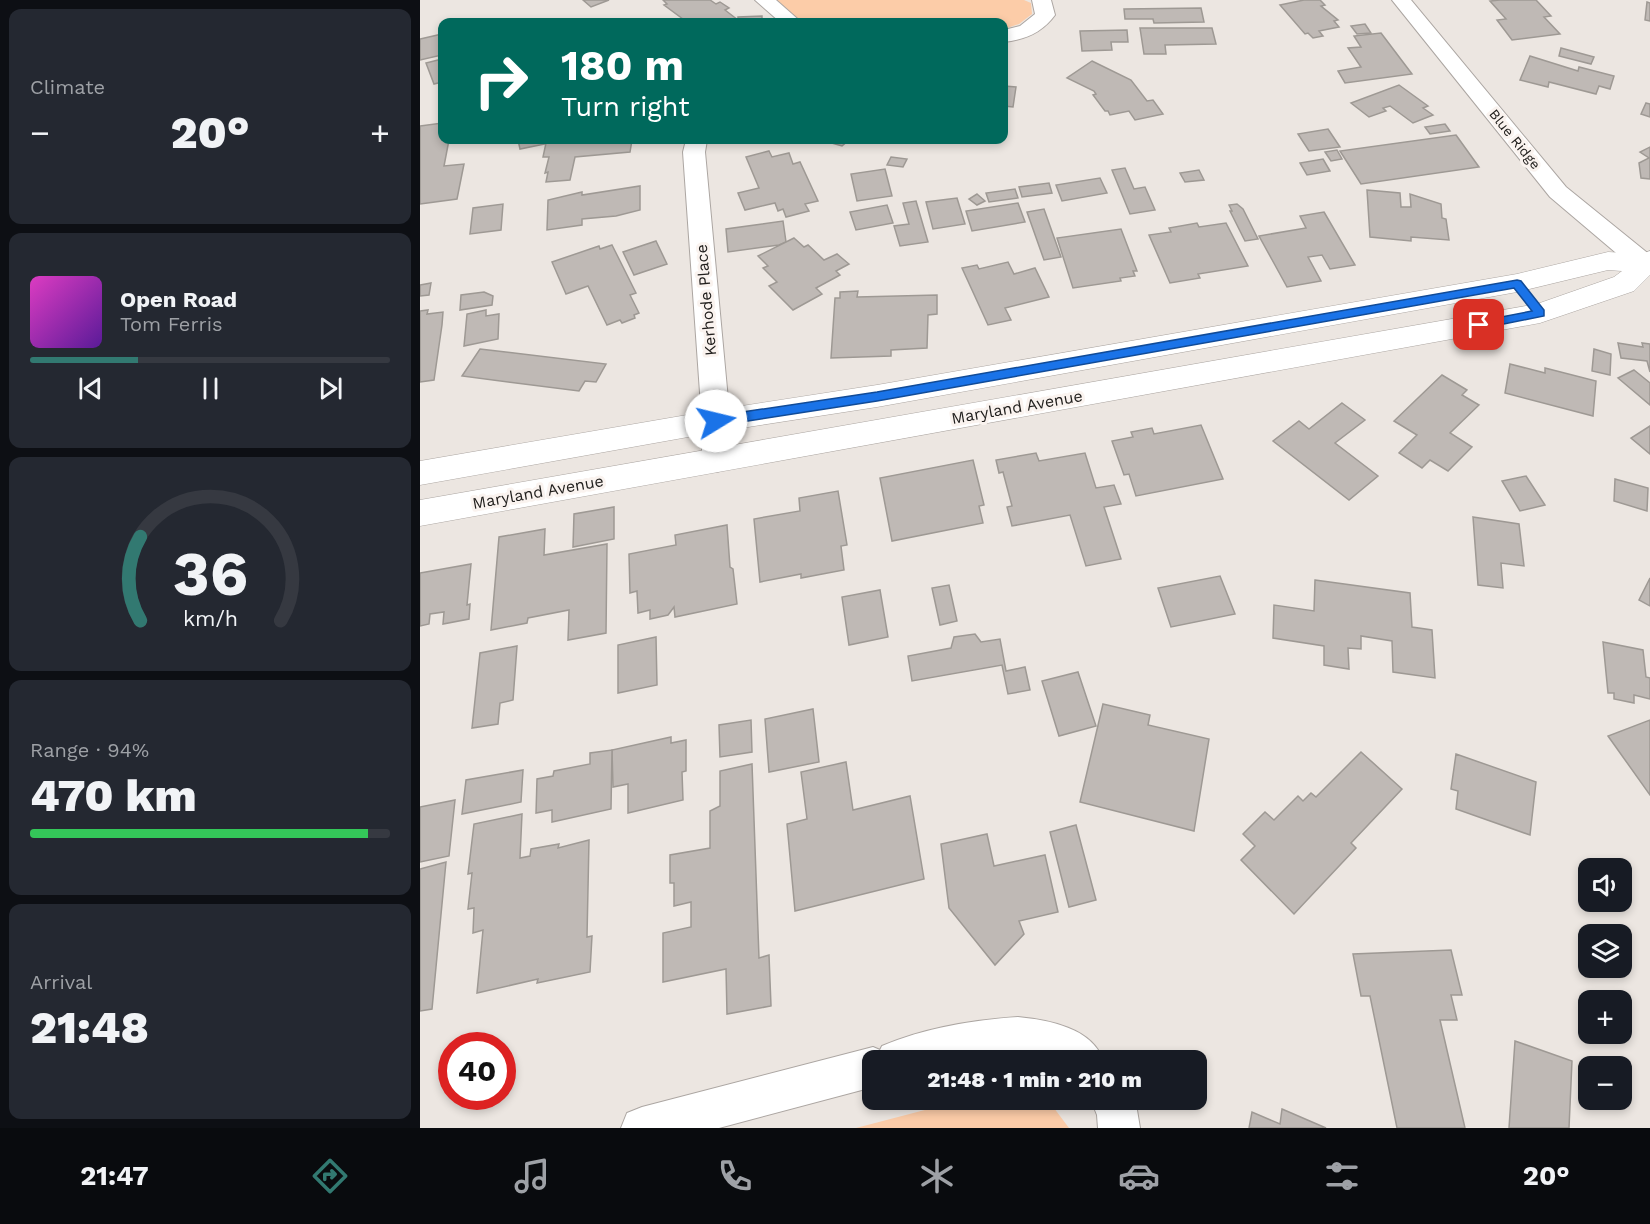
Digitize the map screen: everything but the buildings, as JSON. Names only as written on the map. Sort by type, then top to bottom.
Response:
[{"type":"street","points":[[764,0],[786,18]]},
{"type":"street","points":[[1008,35],[1028,31],[1037,26],[1045,15],[1044,4],[1041,0]]},
{"type":"street","name":"Blue Ridge","points":[[1401,0],[1558,192],[1648,263]]},
{"type":"street","name":"Kerhode Place","points":[[695,144],[694,152],[716,421],[716,461]]},
{"type":"street","points":[[420,473],[716,421],[877,396],[1517,283],[1608,261],[1648,263]]},
{"type":"street","name":"Maryland Avenue","points":[[420,513],[1540,313],[1624,284],[1648,263]]},
{"type":"street","points":[[1517,283],[1540,313]]},
{"type":"street","points":[[936,1050],[964,1043],[1006,1038],[1044,1038],[1069,1050]]},
{"type":"street","points":[[642,1128],[862,1070]]},
{"type":"street","points":[[1117,1110],[1119,1128]]},
{"type":"shaded area","points":[[771,0],[1024,0],[1031,3],[1032,14],[1019,24],[1008,28],[1008,18],[798,18]]},
{"type":"shaded area","points":[[925,1110],[1056,1110],[1069,1128],[856,1128]]},
{"type":"route","points":[[716,421],[877,396],[1517,283],[1540,313],[1479,325]]}]
